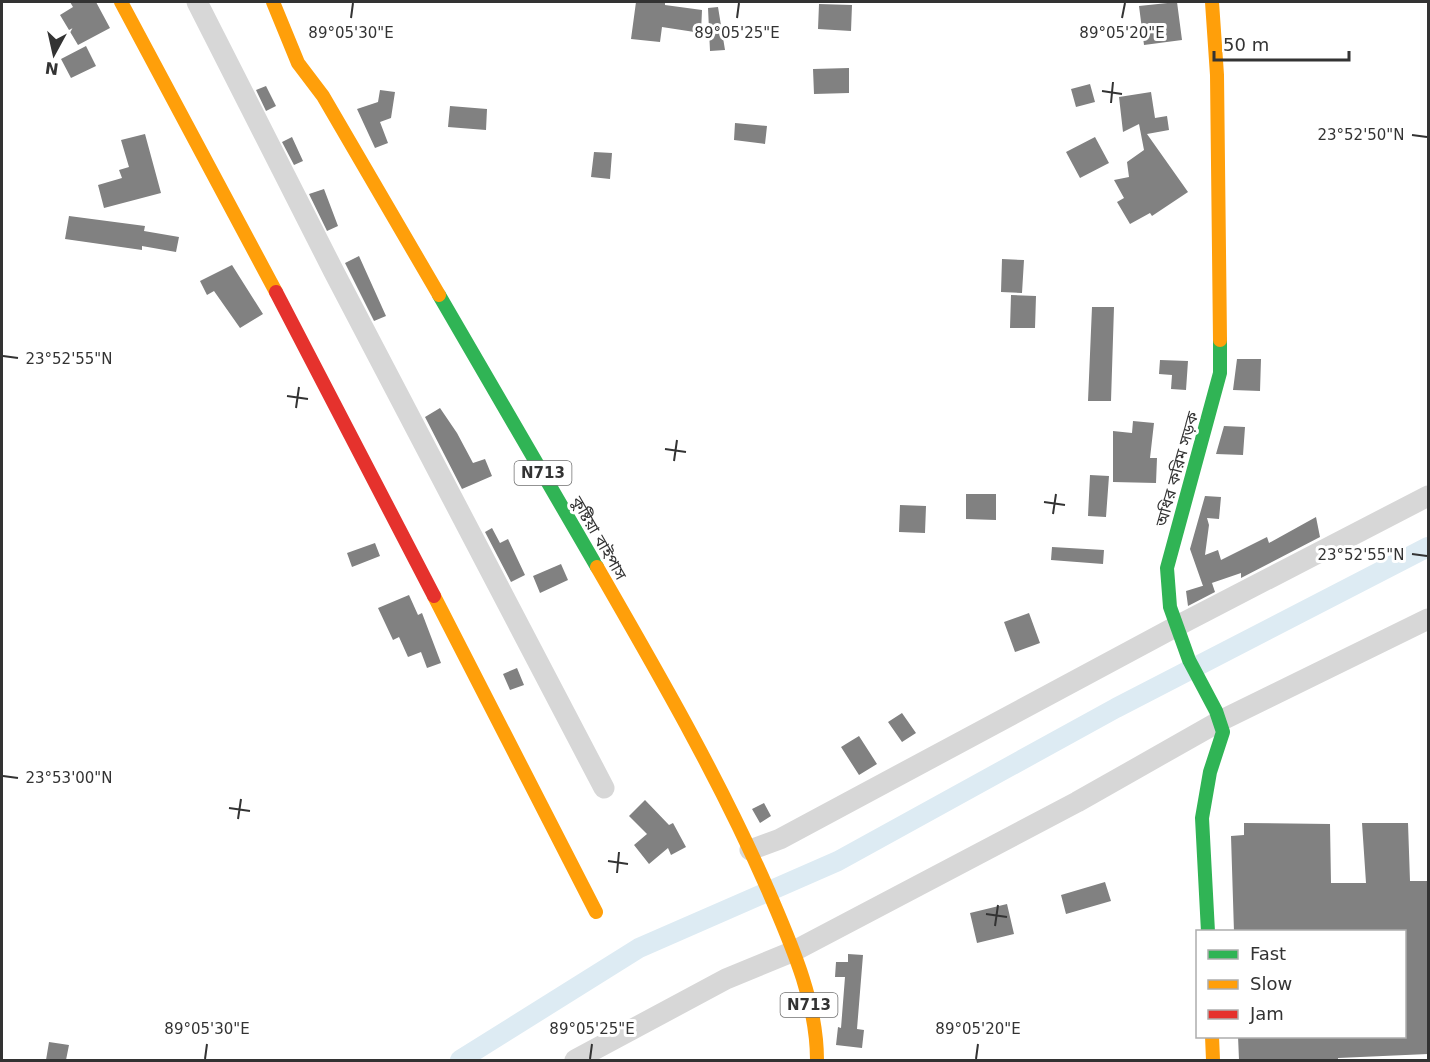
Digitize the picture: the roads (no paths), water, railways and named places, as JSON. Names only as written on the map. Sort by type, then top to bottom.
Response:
[{"type":"main road","points":[[121,2],[318,370],[596,912]]},
{"type":"main road","name":"কুষ্টিয়া বাইপাস","points":[[273,2],[289,49],[305,78],[323,96],[679,708],[752,853],[793,948],[817,1030],[817,1060]]},
{"type":"main road","points":[[288,2],[296,20]]},
{"type":"main road","name":"অধির করিম সড়ক","points":[[1212,2],[1217,75],[1220,373],[1167,568],[1170,607],[1190,660],[1218,716]]},
{"type":"main road","name":"কুষ্টিয়া বাইপাস","points":[[314,62],[319,71],[323,96]]},
{"type":"main road","points":[[1208,930],[1202,818],[1210,772],[1223,732],[1218,716]]},
{"type":"main road","points":[[1212,1038],[1213,1060]]},
{"type":"street","points":[[197,2],[334,272],[604,788]]},
{"type":"street","points":[[752,853],[1177,626],[1428,496]]},
{"type":"street","points":[[574,1060],[726,979],[793,948],[1077,802],[1218,716],[1428,619]]},
{"type":"waterway","points":[[460,1060],[639,948],[838,861],[1116,708],[1428,547]]}]
